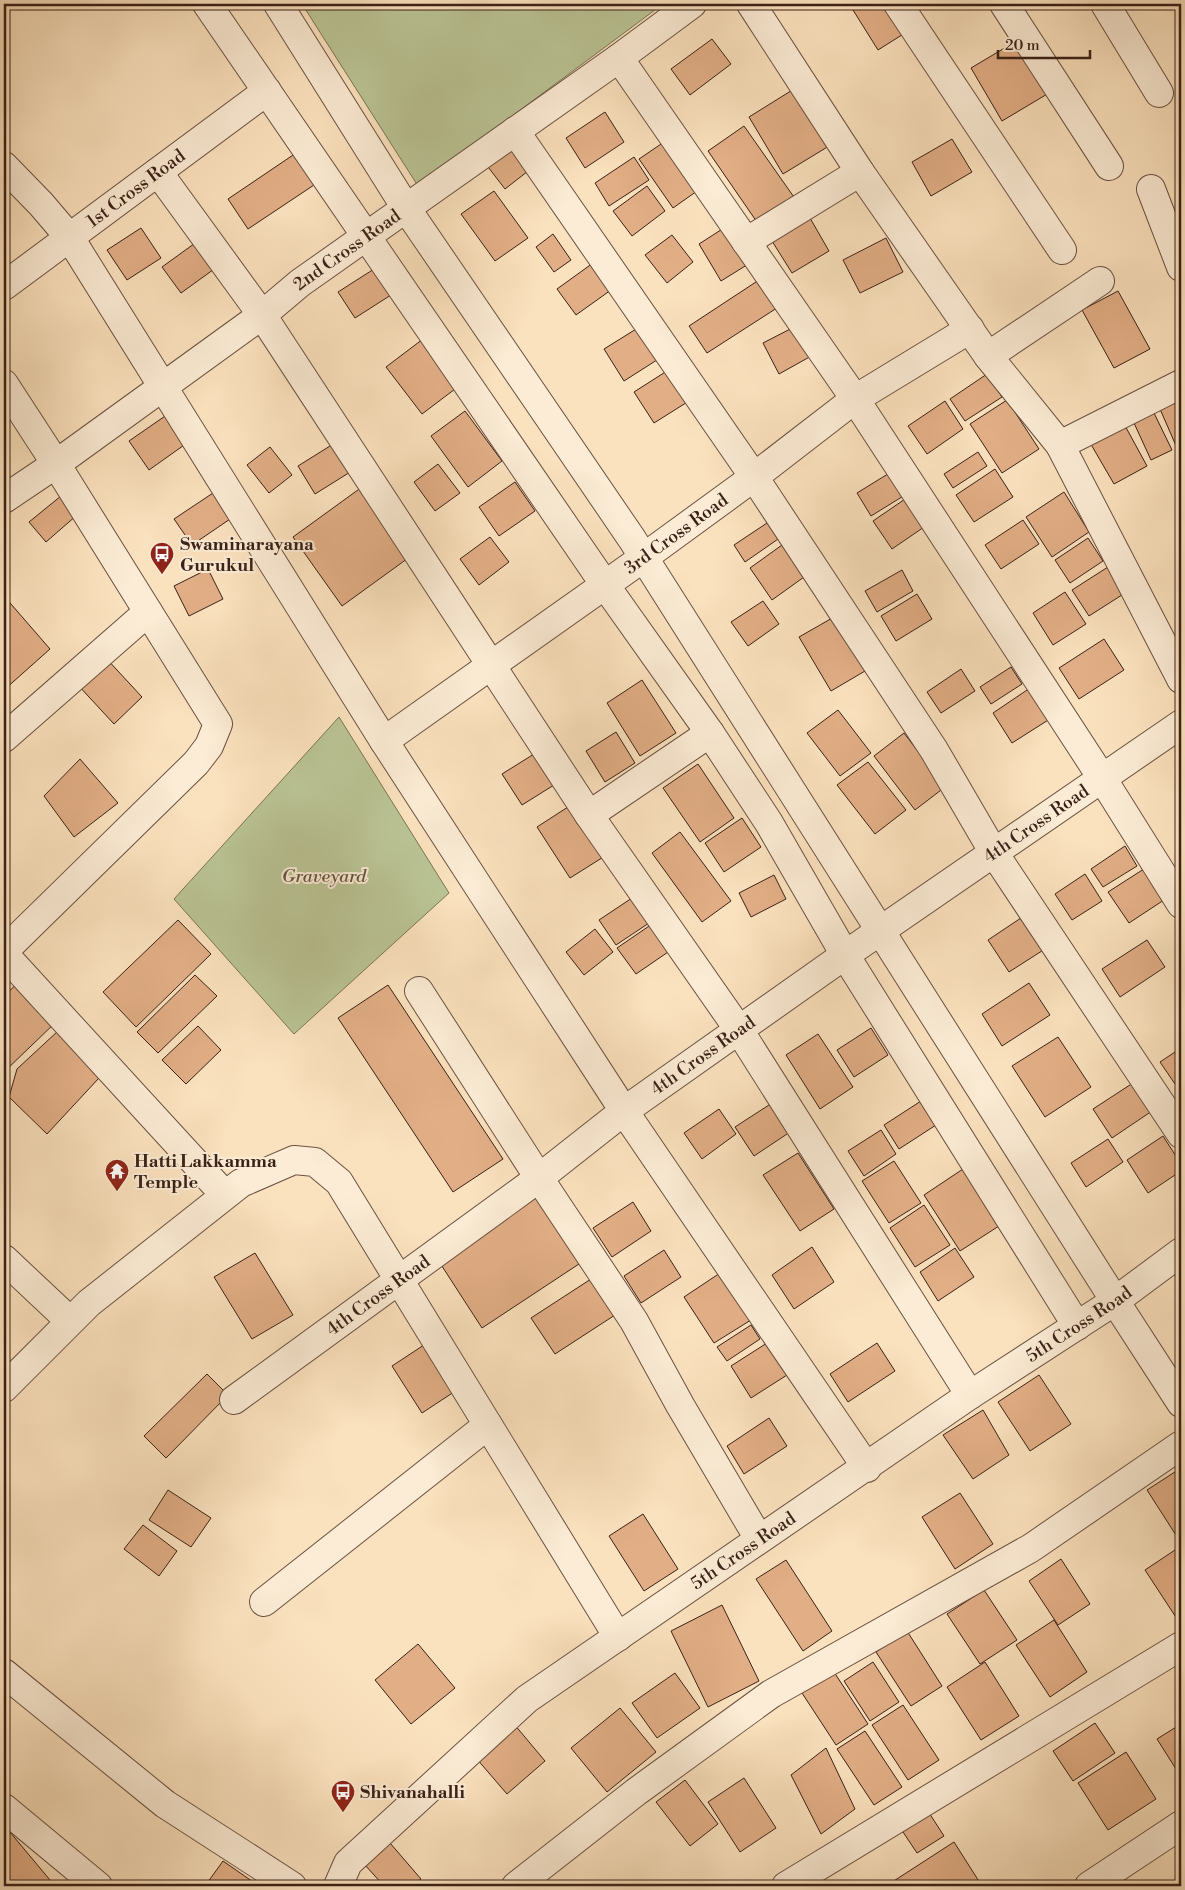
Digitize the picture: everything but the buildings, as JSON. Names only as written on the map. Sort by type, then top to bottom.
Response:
[{"type":"street","points":[[207,4],[605,585],[710,733],[769,824],[845,955],[1077,1326]]},
{"type":"street","points":[[278,4],[406,208],[643,558],[1114,1302],[1181,1403]]},
{"type":"street","name":"2nd Cross Road","points":[[4,499],[56,464],[366,236],[619,58],[692,4]]},
{"type":"street","points":[[751,4],[860,172],[988,356],[1060,445],[1181,679]]},
{"type":"street","points":[[898,4],[1062,250]]},
{"type":"street","points":[[1004,4],[1109,166]]},
{"type":"street","points":[[1105,4],[1159,93]]},
{"type":"street","points":[[619,58],[855,400],[1102,778],[1181,904]]},
{"type":"street","name":"1st Cross Road","points":[[4,286],[267,91]]},
{"type":"street","points":[[515,131],[754,477],[934,750],[994,853],[1181,1134]]},
{"type":"street","points":[[4,166],[41,204],[70,238],[384,741],[624,1112],[867,1468]]},
{"type":"street","points":[[158,172],[262,314],[589,816],[740,1030],[970,1396]]},
{"type":"street","points":[[746,242],[860,172]]},
{"type":"street","points":[[1151,190],[1181,267]]},
{"type":"street","points":[[988,356],[1100,281]]},
{"type":"street","name":"3rd Cross Road","points":[[384,741],[643,558],[855,400],[970,329]]},
{"type":"street","points":[[4,384],[218,724],[209,746],[196,763],[4,952],[226,1195]]},
{"type":"street","points":[[1060,445],[1181,384]]},
{"type":"street","points":[[4,738],[148,612]]},
{"type":"street","name":"4th Cross Road","points":[[234,1400],[539,1178],[624,1112],[845,955],[1181,724]]},
{"type":"street","points":[[589,816],[710,733]]},
{"type":"street","points":[[419,991],[539,1178],[634,1321],[680,1405],[759,1539]]},
{"type":"street","points":[[4,1388],[89,1302],[241,1183],[294,1160],[315,1162],[338,1182],[618,1637]]},
{"type":"street","name":"5th Cross Road","points":[[338,1886],[348,1863],[527,1699],[970,1396],[1114,1302],[1181,1252]]},
{"type":"street","points":[[4,1259],[70,1321]]},
{"type":"street","points":[[264,1602],[488,1425]]},
{"type":"street","points":[[516,1886],[636,1792],[771,1694],[1031,1548],[1181,1445]]},
{"type":"street","points":[[786,1886],[1181,1646]]},
{"type":"street","points":[[4,1673],[165,1804],[292,1886]]},
{"type":"street","points":[[4,1808],[98,1886]]},
{"type":"street","points":[[1089,1886],[1181,1825]]},
{"type":"green space","points":[[302,4],[663,4],[418,186]]},
{"type":"green space","name":"Graveyard","points":[[339,717],[449,893],[294,1034],[174,899]]},
{"type":"place","name":"Swaminarayana Gurukul","points":[[162,575]]},
{"type":"place","name":"Hatti Lakkamma Temple","points":[[117,1192]]},
{"type":"place","name":"Shivanahalli","points":[[343,1813]]}]
